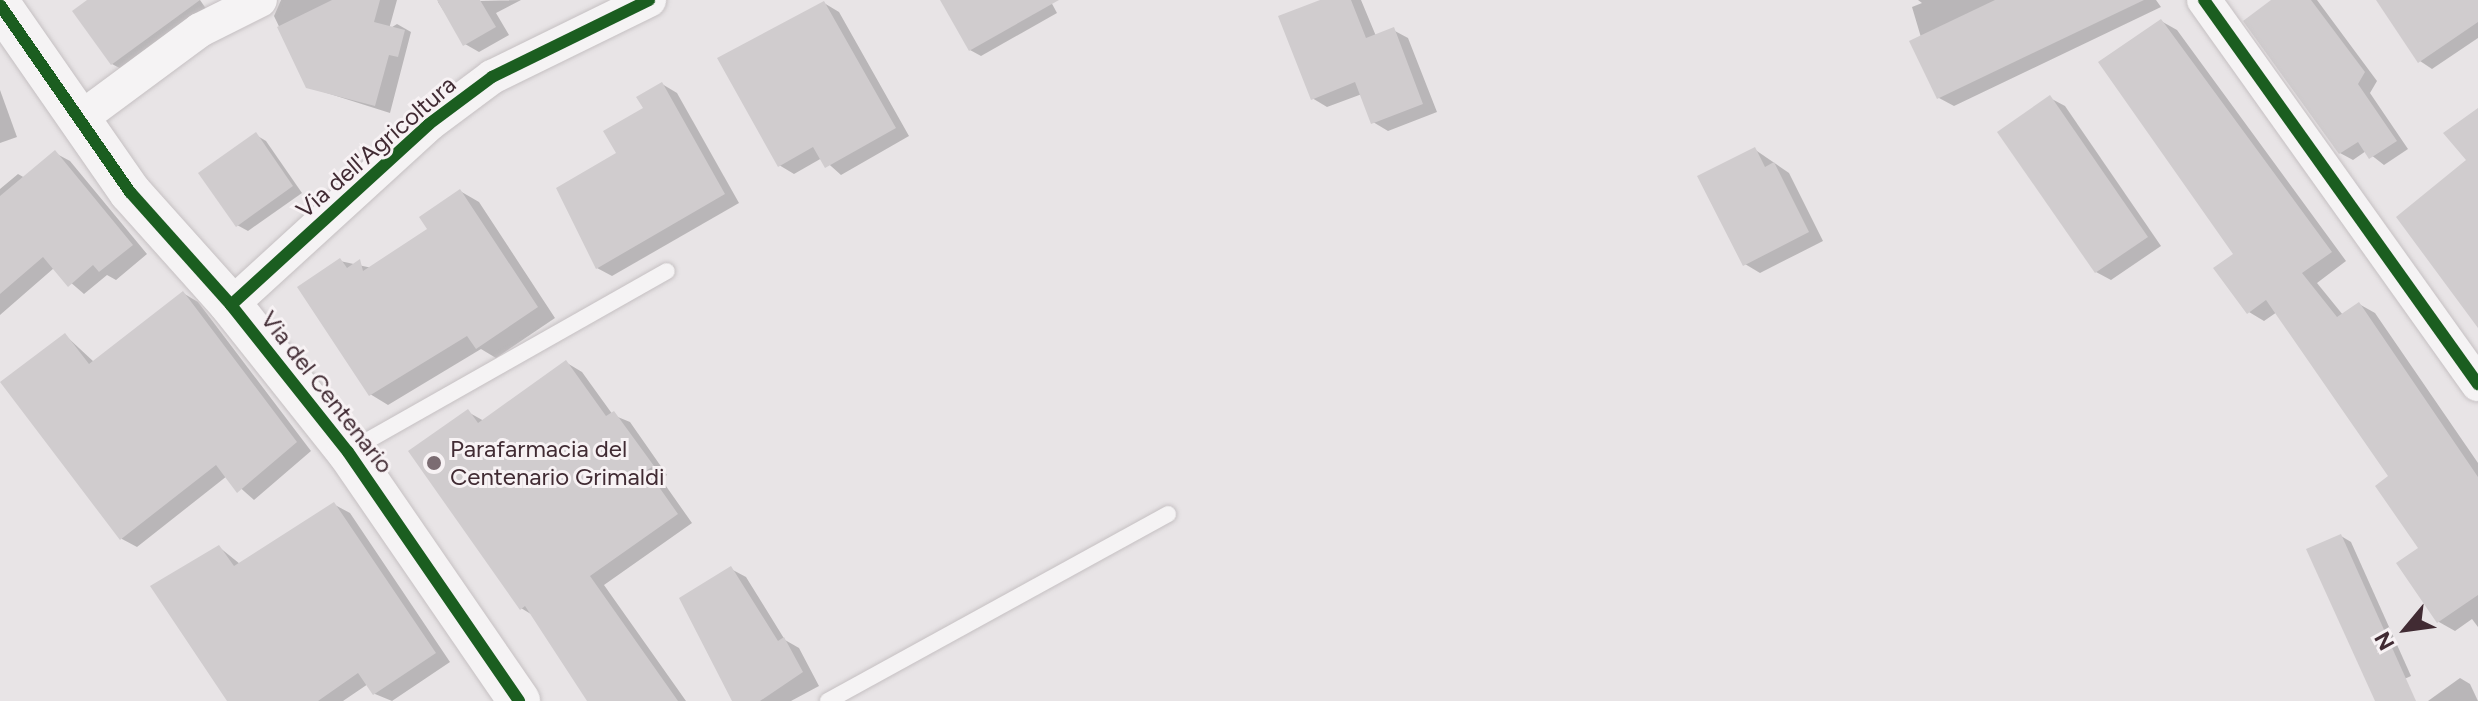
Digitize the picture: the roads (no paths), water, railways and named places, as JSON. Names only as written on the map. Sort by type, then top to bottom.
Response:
[{"type":"street","points":[[77,121],[200,30],[260,0]]},
{"type":"street","name":"Via dell'Agricoltura","points":[[231,305],[429,124],[492,77],[649,0]]},
{"type":"street","points":[[2204,0],[2478,384]]},
{"type":"street","name":"Via del Centenario","points":[[0,5],[77,121],[130,192],[231,305],[348,452],[519,701]]},
{"type":"lane","points":[[348,452],[667,271]]},
{"type":"lane","points":[[828,701],[1168,514]]},
{"type":"place","name":"Parafarmacia del Centenario Grimaldi","points":[[434,463]]}]
